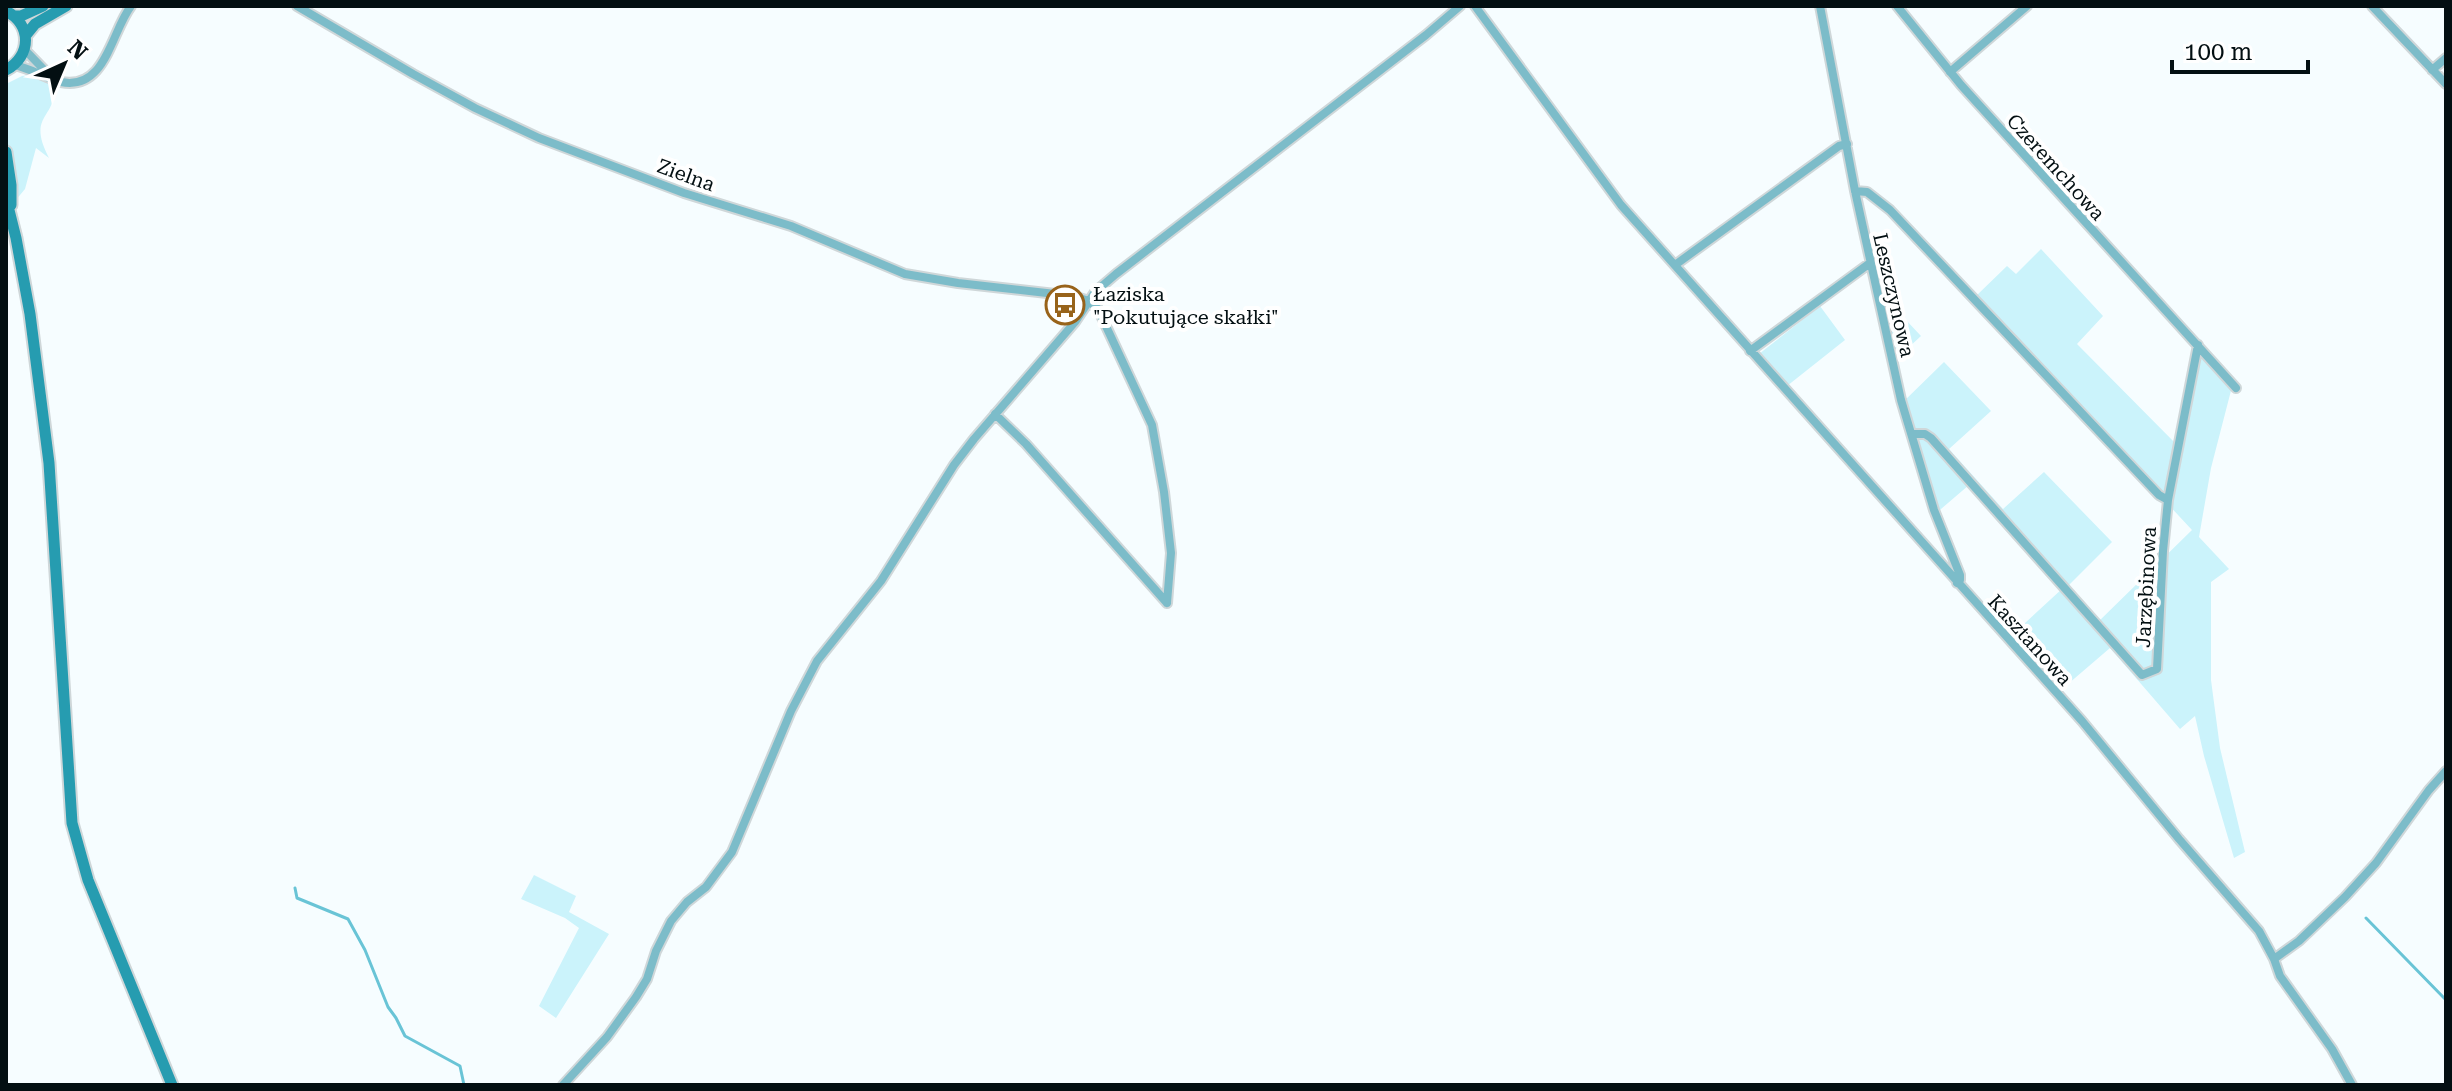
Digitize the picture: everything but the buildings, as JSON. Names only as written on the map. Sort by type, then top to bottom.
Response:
[{"type":"main road","points":[[11,13],[21,16],[43,6]]},
{"type":"main road","points":[[26,35],[35,24],[66,6]]},
{"type":"main road","points":[[10,67],[25,50],[26,35],[11,13]]},
{"type":"main road","points":[[6,152],[11,213]]},
{"type":"main road","points":[[6,198],[30,314],[49,463],[68,787],[74,835],[88,880],[172,1085]]},
{"type":"street","points":[[10,67],[69,83],[94,74],[104,61],[131,6]]},
{"type":"street","name":"Zielna","points":[[297,6],[475,108],[539,138],[684,193],[791,226],[905,274],[1073,296],[1089,301]]},
{"type":"street","points":[[563,1085],[607,1037],[636,997],[647,979],[671,921],[687,902],[706,887],[732,852],[791,711],[817,661],[881,581],[954,465],[995,414],[1075,322],[1089,301],[1116,274],[1460,6]]},
{"type":"street","name":"Kasztanowa","points":[[1475,6],[1621,205],[2082,721],[2259,931],[2280,976],[2332,1049],[2352,1085]]},
{"type":"street","name":"Leszczynowa","points":[[1820,6],[1855,191],[1901,400],[1934,510],[1960,575],[1957,583]]},
{"type":"street","name":"Czeremchowa","points":[[1897,6],[1950,72],[2236,388]]},
{"type":"street","points":[[1950,72],[2027,6]]},
{"type":"street","points":[[2372,6],[2446,84]]},
{"type":"street","points":[[25,50],[53,79]]},
{"type":"street","points":[[2432,70],[2446,58]]},
{"type":"street","points":[[1675,265],[1839,146],[1847,144]]},
{"type":"street","name":"Jarzębinowa","points":[[1855,191],[1867,192],[1890,210],[2159,495],[2168,500],[2157,669],[2142,675],[1931,438],[1925,434],[1912,434]]},
{"type":"street","points":[[1750,351],[1870,263]]},
{"type":"street","points":[[995,414],[1026,444],[1167,603],[1171,553],[1152,425],[1098,309],[1089,301]]},
{"type":"street","points":[[2168,500],[2198,345]]},
{"type":"street","points":[[2274,959],[2299,941],[2345,897],[2376,863],[2446,771]]},
{"type":"shaded area","points":[[30,75],[54,86],[54,97],[40,133],[49,158],[36,148],[25,189],[15,201],[6,139],[6,84]]},
{"type":"shaded area","points":[[2041,249],[2103,316],[2077,344],[2182,450],[2203,346],[2234,379],[2211,468],[2199,537],[2229,569],[2211,582],[2211,680],[2220,748],[2245,852],[2234,858],[2195,716],[2180,729],[2110,648],[2061,690],[2012,635],[2063,588],[1969,485],[1934,515],[1899,406],[1944,362],[1991,411],[1949,449],[2003,509],[2044,472],[2112,542],[2065,589],[2096,624],[2192,530],[1975,297],[2007,266],[2016,274]]},
{"type":"shaded area","points":[[1890,303],[1921,336],[1892,363],[1880,310]]},
{"type":"shaded area","points":[[1820,306],[1845,340],[1787,386],[1759,354]]},
{"type":"shaded area","points":[[534,875],[576,896],[569,912],[609,934],[556,1018],[539,1006],[579,928],[565,918],[521,899]]},
{"type":"waterway","points":[[295,888],[297,898],[348,919],[365,950],[388,1007],[405,1036],[460,1066],[464,1085]]},
{"type":"waterway","points":[[2366,918],[2446,1000]]},
{"type":"place","name":"Łaziska \"Pokutujące skałki\"","points":[[1065,305]]}]
